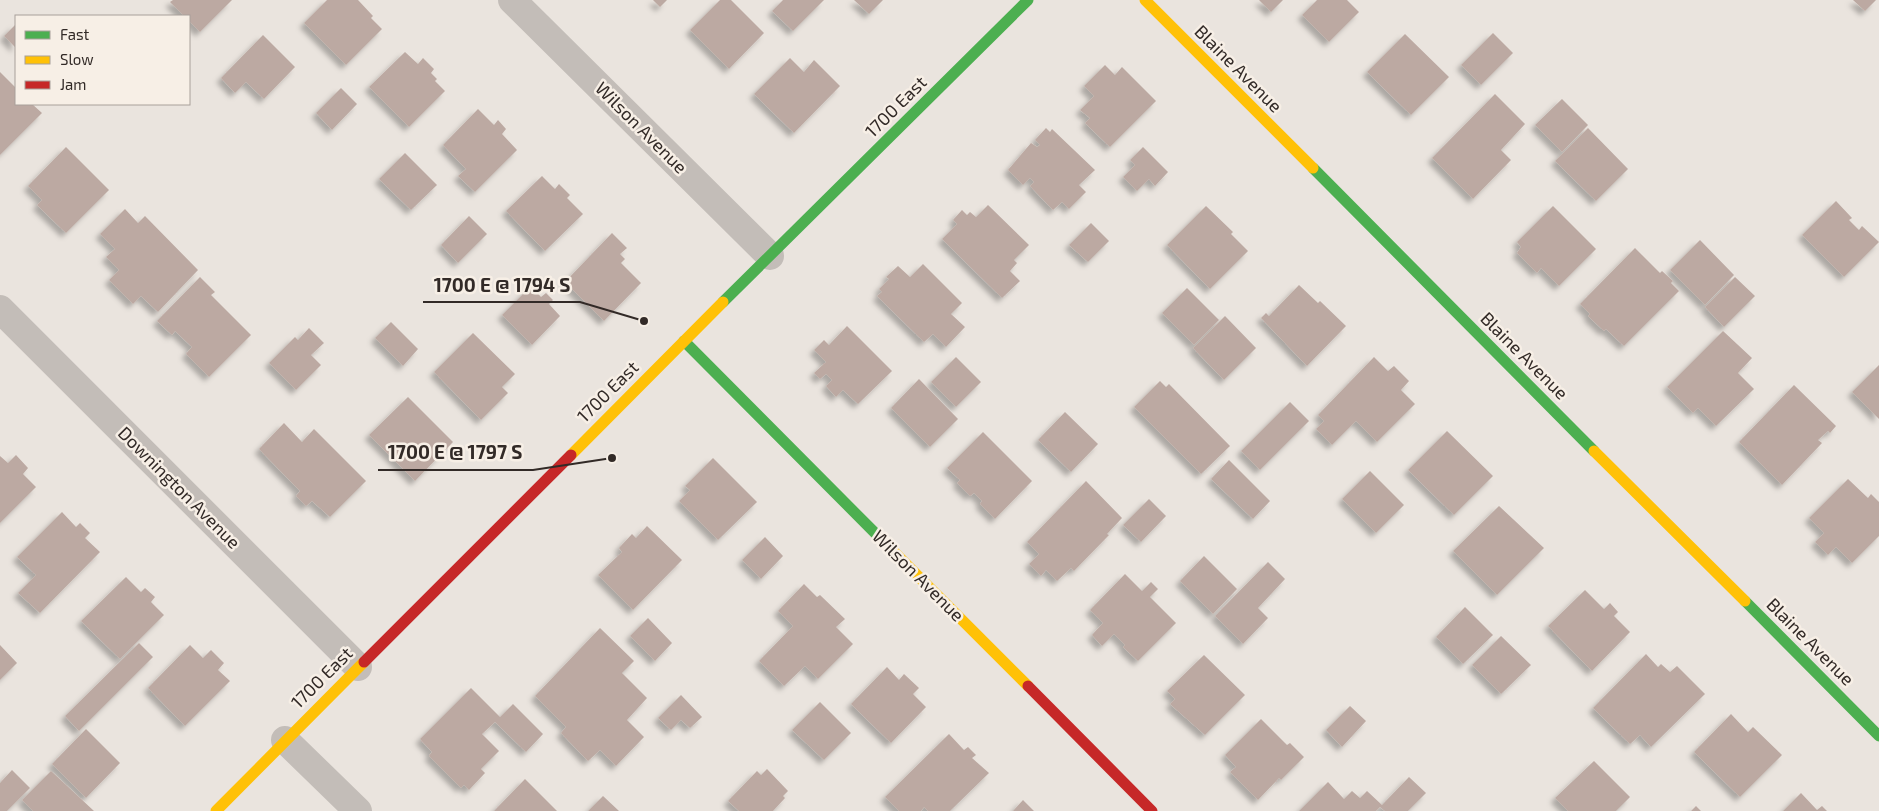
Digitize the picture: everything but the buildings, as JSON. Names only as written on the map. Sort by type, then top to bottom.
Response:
[{"type":"street","name":"Wilson Avenue","points":[[512,0],[770,256]]},
{"type":"street","name":"1700 East","points":[[216,811],[684,341],[1028,0]]},
{"type":"street","name":"Blaine Avenue","points":[[1145,0],[1879,736]]},
{"type":"street","name":"Downington Avenue","points":[[0,309],[358,667]]},
{"type":"street","name":"Wilson Avenue","points":[[684,341],[1152,811]]},
{"type":"street","points":[[285,740],[358,811]]},
{"type":"traffic: fast","points":[[723,302],[1028,0]]},
{"type":"traffic: fast","points":[[1313,168],[1594,451]]},
{"type":"traffic: fast","points":[[684,341],[887,545]]},
{"type":"traffic: fast","points":[[1745,601],[1879,736]]},
{"type":"traffic: slow","points":[[1145,0],[1313,168]]},
{"type":"traffic: slow","points":[[571,455],[723,302]]},
{"type":"traffic: slow","points":[[1594,451],[1745,601]]},
{"type":"traffic: slow","points":[[887,545],[1028,686]]},
{"type":"traffic: slow","points":[[216,811],[364,662]]},
{"type":"traffic: jam","points":[[364,662],[571,455]]},
{"type":"traffic: jam","points":[[1028,686],[1152,811]]},
{"type":"place","name":"1700 E @ 1794 S","points":[[644,321]]},
{"type":"place","name":"1700 E @ 1797 S","points":[[612,458]]}]
